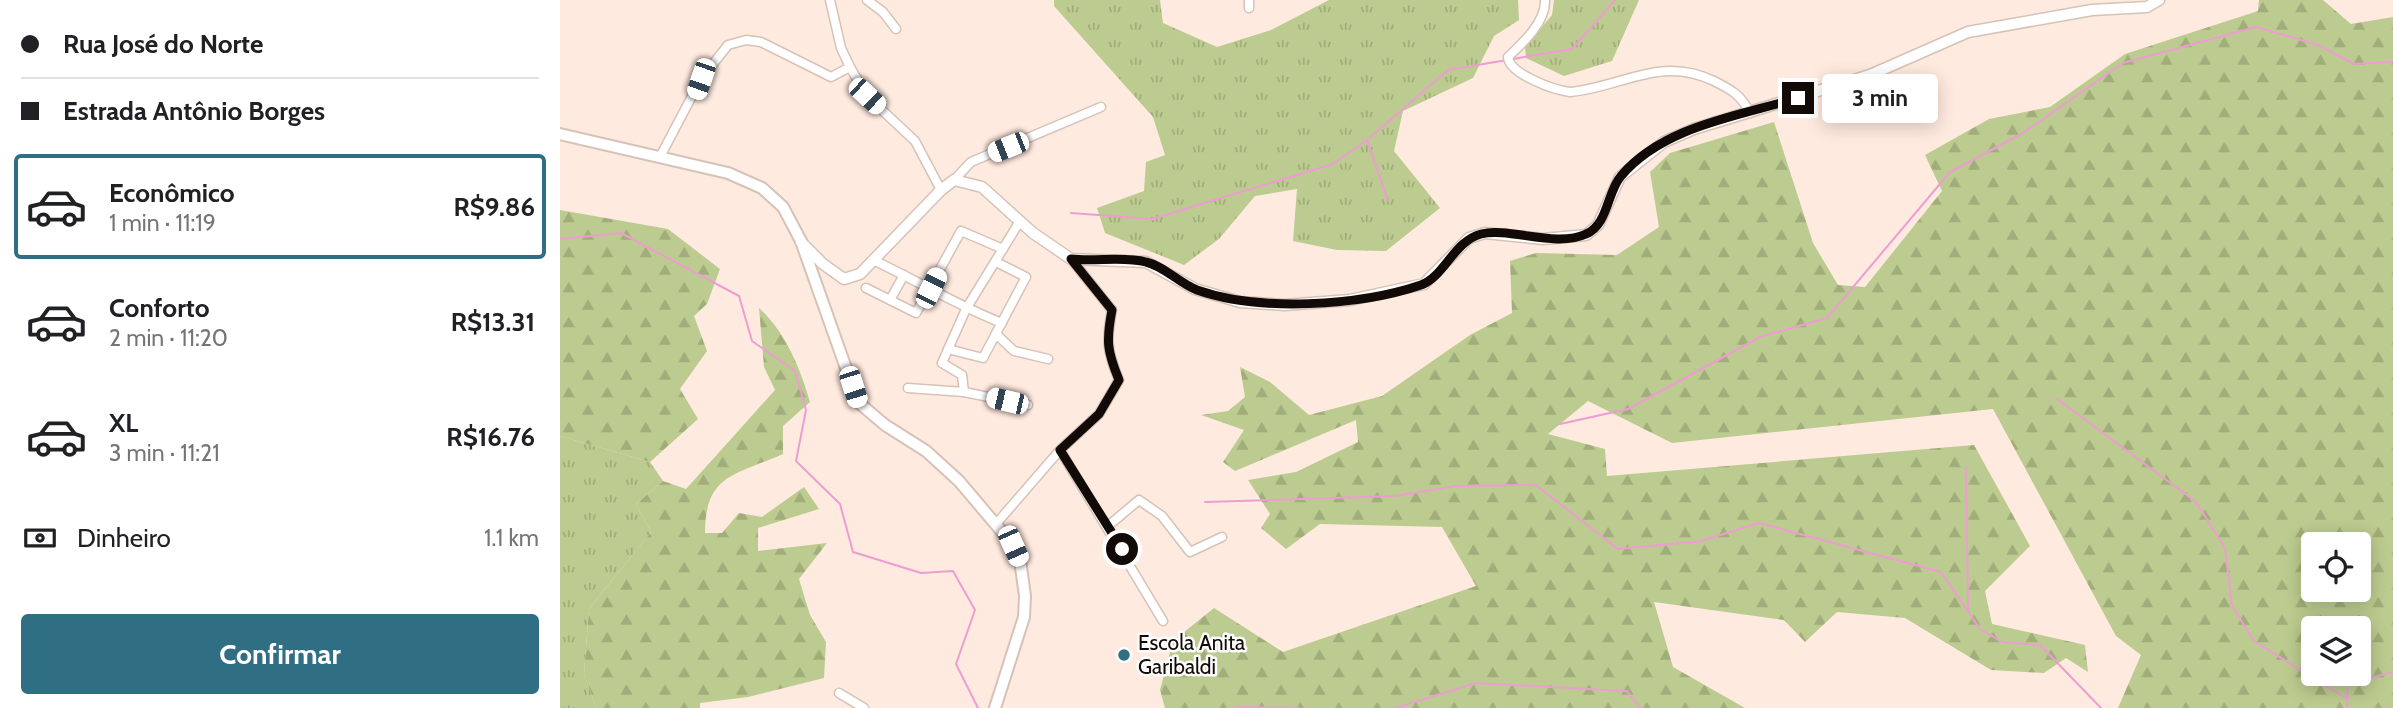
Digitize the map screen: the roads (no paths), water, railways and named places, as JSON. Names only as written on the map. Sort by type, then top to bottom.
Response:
[{"type":"main road","points":[[560,134],[661,155],[728,173],[762,188],[783,206],[801,241],[858,402],[885,425],[934,458],[959,481],[996,524],[1020,560],[1025,596],[1024,617],[995,708]]},
{"type":"street","points":[[830,0],[841,48],[849,67],[867,96],[915,141],[941,190]]},
{"type":"street","points":[[867,0],[883,12],[897,29]]},
{"type":"street","points":[[1545,0],[1545,7],[1534,30],[1508,57],[1514,69],[1556,90],[1570,92],[1664,69],[1686,71],[1736,92],[1750,113]]},
{"type":"street","points":[[1071,259],[1146,262],[1195,289],[1240,302],[1285,305],[1350,300],[1424,284],[1469,238],[1485,233],[1543,239],[1586,235],[1598,225],[1620,177],[1664,142],[1694,129],[1870,75],[1968,32],[2092,10],[2147,7],[2159,0]]},
{"type":"street","points":[[661,155],[701,79],[728,44],[746,40],[761,42],[831,77],[849,67]]},
{"type":"street","points":[[801,241],[822,264],[844,278],[860,274],[971,162],[1101,107]]},
{"type":"street","points":[[954,180],[982,187],[1020,221],[1071,259],[1112,310],[1106,339],[1108,354],[1119,380],[1099,414],[1060,450],[996,524]]},
{"type":"street","points":[[964,392],[962,375],[942,364],[966,309],[1020,221]]},
{"type":"street","points":[[866,288],[916,313],[961,231],[1003,249]]},
{"type":"street","points":[[875,261],[931,288],[966,309],[1002,323]]},
{"type":"street","points":[[948,349],[983,358],[1026,277],[996,261]]},
{"type":"street","points":[[890,300],[904,275]]},
{"type":"street","points":[[996,334],[1014,351],[1048,359]]},
{"type":"street","points":[[908,388],[964,392],[1028,405]]},
{"type":"street","points":[[1060,450],[1164,621]]},
{"type":"street","points":[[1108,526],[1139,500],[1162,516],[1190,552],[1222,537]]},
{"type":"street","points":[[839,692],[864,708]]},
{"type":"waterway","points":[[1513,59],[1572,49],[1615,0]]},
{"type":"waterway","points":[[1560,424],[1628,409],[1760,337],[1827,318],[1950,172],[2023,133],[2123,63],[2256,27],[2318,45],[2354,64],[2393,62]]},
{"type":"waterway","points":[[1071,213],[1152,219],[1333,164],[1367,140],[1448,70],[1507,60]]},
{"type":"waterway","points":[[1367,140],[1388,201]]},
{"type":"waterway","points":[[560,239],[621,233],[739,296],[752,341],[795,371],[806,410],[796,461],[840,504],[853,552],[921,573],[953,571],[975,610],[956,664],[978,708]]},
{"type":"waterway","points":[[2056,398],[2196,502],[2225,548],[2232,606],[2254,641],[2347,699]]},
{"type":"waterway","points":[[1966,467],[1968,609]]},
{"type":"waterway","points":[[1205,502],[1395,496],[1455,486],[1536,485],[1618,549],[1701,541],[1759,523],[1941,572],[1980,629],[2002,642],[2040,645],[2101,708]]},
{"type":"waterway","points":[[2347,708],[2348,684],[2393,672]]},
{"type":"waterway","points":[[1395,708],[1476,683],[1627,691],[1640,708]]},
{"type":"waterway","points":[[1237,707],[1299,708]]},
{"type":"place","name":"Escola Anita Garibaldi","points":[[1124,655]]}]
